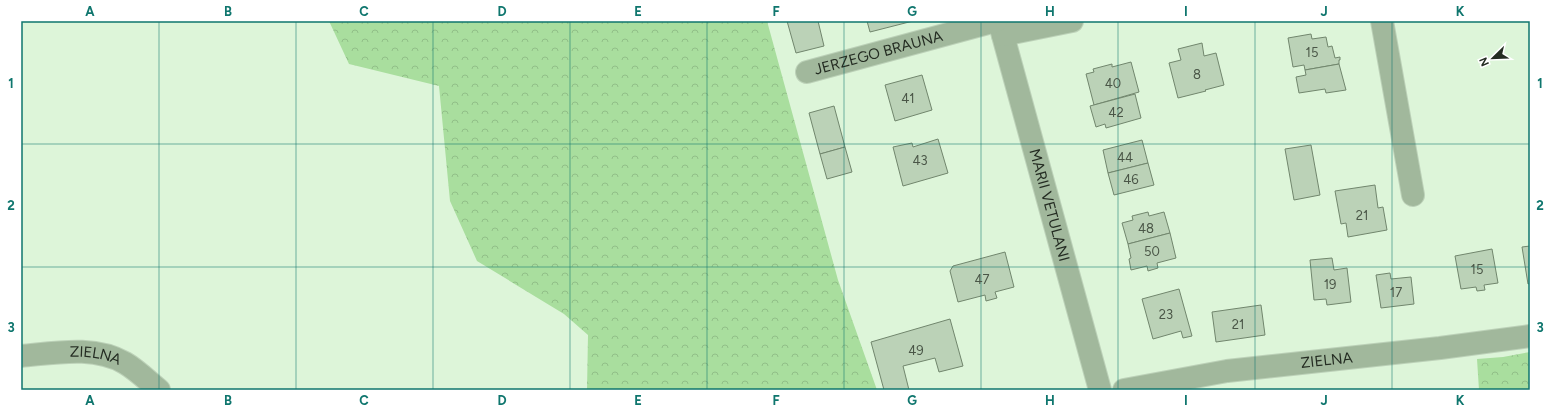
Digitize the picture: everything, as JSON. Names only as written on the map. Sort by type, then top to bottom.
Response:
[{"type":"street","name":"JERZEGO BRAUNA","points":[[807,72],[999,26],[1072,21]]},
{"type":"street","points":[[1382,21],[1413,196]]},
{"type":"street","name":"MARII VETULANI","points":[[999,26],[1100,390]]},
{"type":"street","name":"ZIELNA","points":[[1124,390],[1227,371],[1440,348],[1530,336]]},
{"type":"street","name":"ZIELNA","points":[[21,356],[72,352],[106,354],[125,363],[158,390]]},
{"type":"green space","points":[[329,21],[767,21],[838,280],[877,390],[587,390],[588,335],[564,314],[477,261],[450,201],[439,86],[349,64]]},
{"type":"green space","points":[[1530,352],[1530,390],[1479,390],[1477,359],[1503,357]]},
{"type":"building","points":[[787,21],[818,21],[824,46],[796,53]]},
{"type":"building","points":[[867,21],[913,21],[870,32]]},
{"type":"building","points":[[1311,34],[1312,39],[1326,37],[1328,47],[1332,46],[1335,58],[1340,57],[1339,64],[1305,70],[1304,65],[1293,67],[1288,38]]},
{"type":"building","points":[[1202,43],[1204,56],[1216,53],[1224,85],[1178,98],[1169,63],[1181,60],[1178,49]]},
{"type":"building","points":[[1131,62],[1139,92],[1094,105],[1086,74],[1094,72],[1093,69],[1112,64],[1112,67]]},
{"type":"building","points":[[1339,64],[1346,90],[1326,93],[1325,89],[1299,93],[1296,77],[1306,75],[1305,70]]},
{"type":"building","points":[[922,75],[932,110],[895,121],[885,85]]},
{"type":"building","points":[[1135,94],[1141,118],[1106,128],[1105,124],[1096,127],[1090,106]]},
{"type":"building","points":[[834,106],[845,147],[820,154],[809,113]]},
{"type":"building","points":[[938,139],[948,173],[903,186],[893,147],[912,143],[913,147]]},
{"type":"building","points":[[1142,140],[1148,163],[1108,173],[1103,150]]},
{"type":"building","points":[[1311,145],[1320,195],[1294,200],[1285,149]]},
{"type":"building","points":[[845,147],[852,172],[827,179],[820,154]]},
{"type":"building","points":[[1148,163],[1154,185],[1114,195],[1108,173]]},
{"type":"building","points":[[1375,185],[1378,208],[1383,207],[1387,230],[1348,237],[1346,223],[1341,224],[1335,191]]},
{"type":"building","points":[[1148,212],[1149,216],[1164,212],[1170,233],[1128,244],[1122,223],[1133,220],[1132,216]]},
{"type":"building","points":[[1170,233],[1176,258],[1157,263],[1158,268],[1148,271],[1147,266],[1131,270],[1129,259],[1131,258],[1128,244]]},
{"type":"building","points":[[1530,246],[1530,283],[1528,284],[1522,247]]},
{"type":"building","points":[[1492,249],[1498,283],[1484,285],[1485,290],[1477,291],[1476,287],[1461,289],[1455,256]]},
{"type":"building","points":[[1005,252],[1014,287],[995,292],[997,298],[986,301],[985,295],[958,302],[950,271],[953,266]]},
{"type":"building","points":[[1332,258],[1334,270],[1347,268],[1351,302],[1327,305],[1326,299],[1314,300],[1310,260]]},
{"type":"building","points":[[1390,273],[1391,279],[1411,277],[1414,304],[1381,308],[1376,275]]},
{"type":"building","points":[[1179,289],[1192,336],[1183,338],[1181,331],[1153,339],[1142,299]]},
{"type":"building","points":[[1261,305],[1265,335],[1216,342],[1212,312]]},
{"type":"building","points":[[950,319],[963,366],[939,372],[935,358],[903,366],[909,390],[884,390],[871,342]]}]
